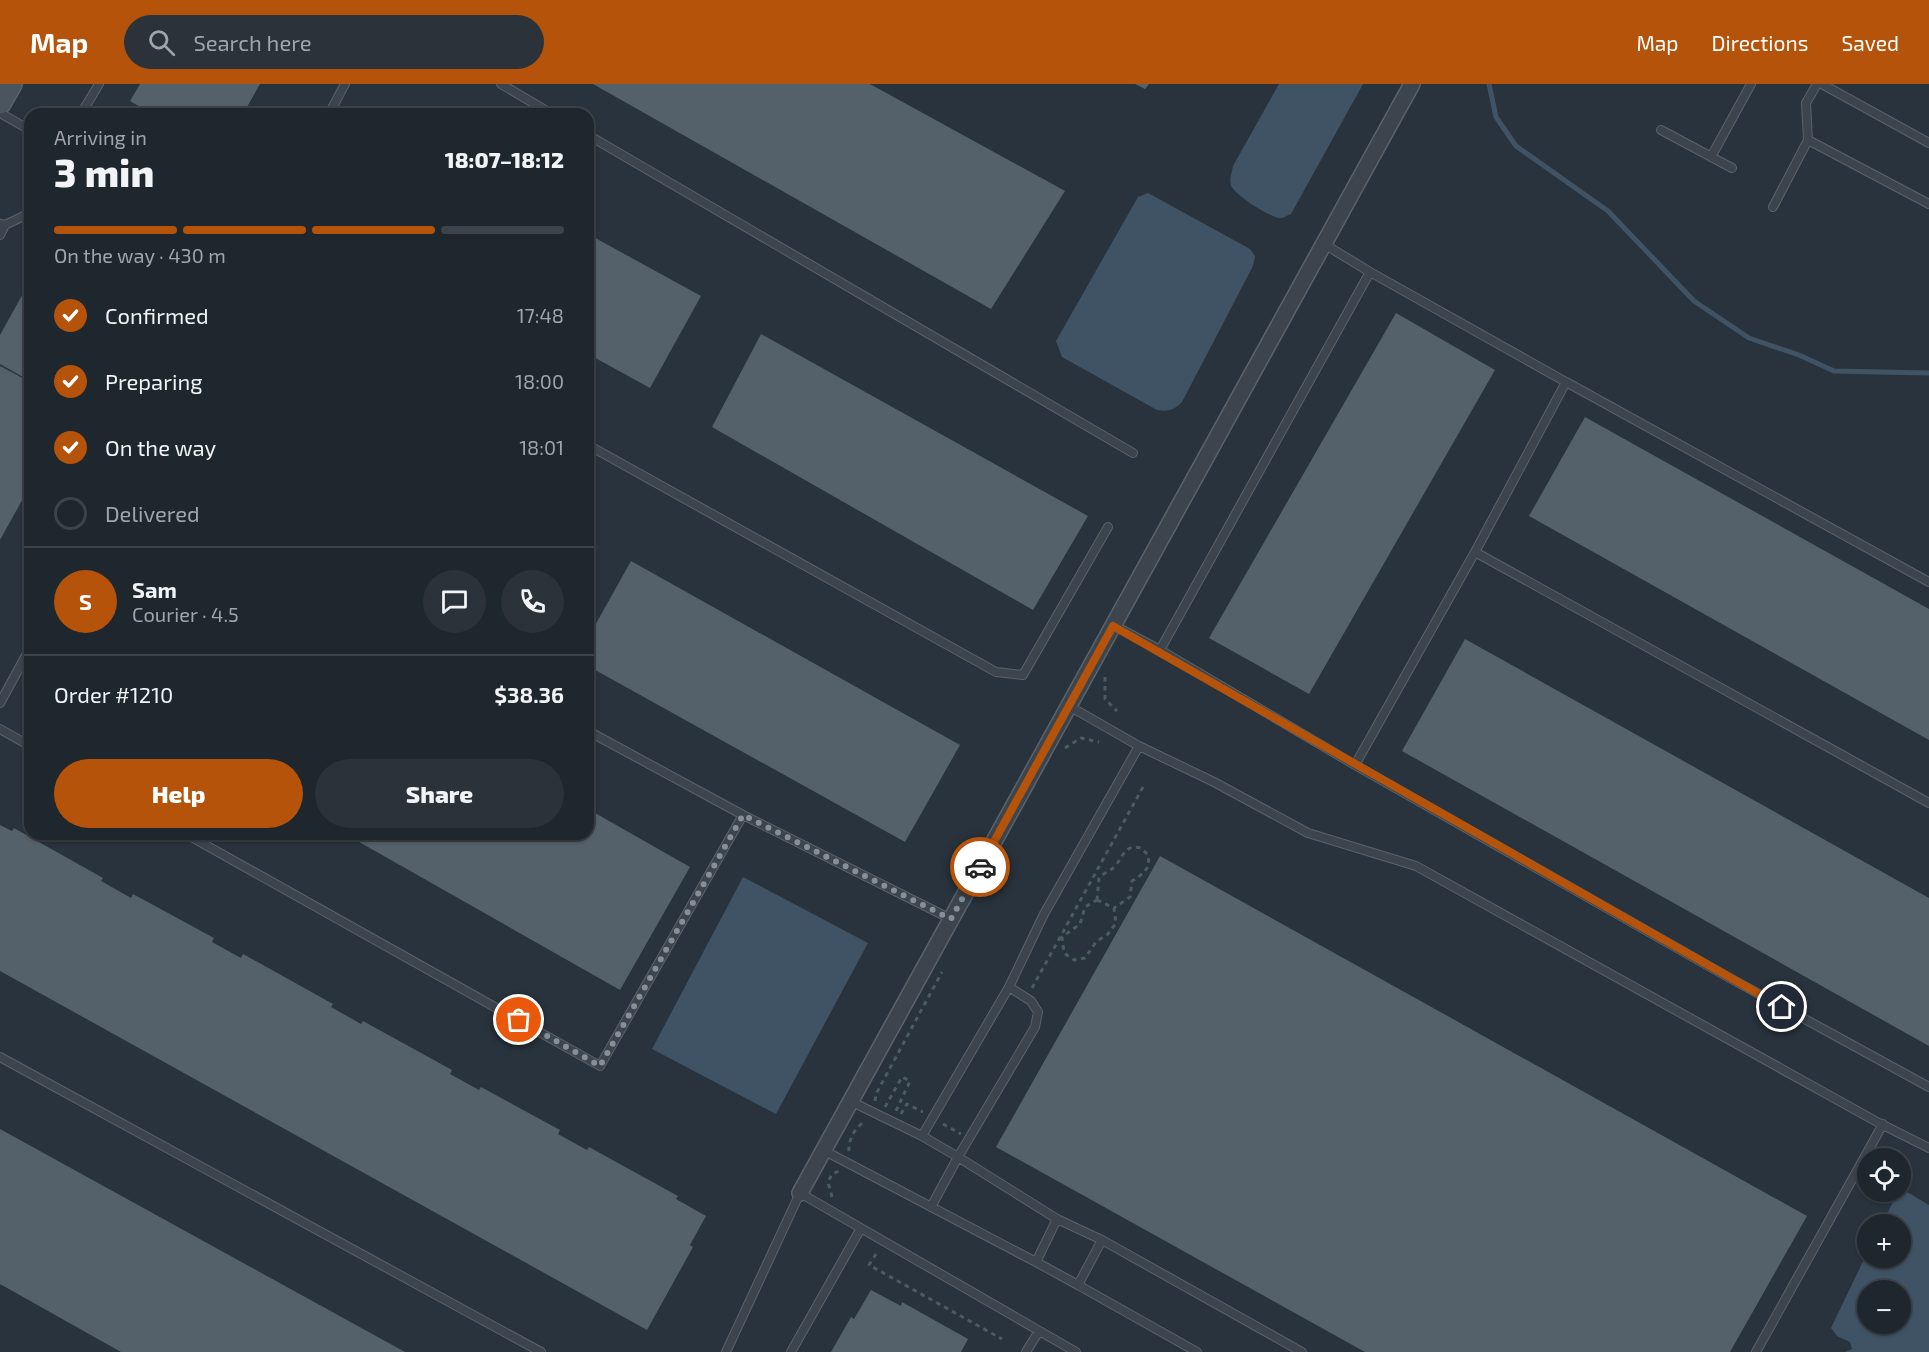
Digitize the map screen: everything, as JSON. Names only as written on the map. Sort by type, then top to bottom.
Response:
[{"type":"street","points":[[0,104],[11,84]]},
{"type":"street","points":[[800,1193],[1412,84]]},
{"type":"lane","points":[[85,108],[99,84]]},
{"type":"lane","points":[[332,108],[345,84]]},
{"type":"lane","points":[[501,84],[542,108]]},
{"type":"lane","points":[[1711,157],[1751,84]]},
{"type":"lane","points":[[1773,207],[1808,140],[1806,103],[1817,84]]},
{"type":"lane","points":[[1822,84],[1929,142]]},
{"type":"lane","points":[[0,113],[24,127]]},
{"type":"lane","points":[[1661,130],[1732,168]]},
{"type":"lane","points":[[594,139],[1133,453]]},
{"type":"lane","points":[[1808,140],[1929,204]]},
{"type":"lane","points":[[0,235],[2,225],[24,216]]},
{"type":"lane","points":[[1324,244],[1566,382],[1929,582]]},
{"type":"lane","points":[[1160,650],[1370,272]]},
{"type":"lane","points":[[1355,765],[1475,552],[1566,382]]},
{"type":"lane","points":[[594,448],[996,672],[1023,675],[1108,527]]},
{"type":"lane","points":[[1475,552],[1929,803]]},
{"type":"lane","points":[[1113,626],[1160,650],[1355,765],[1738,982],[1929,1087]]},
{"type":"lane","points":[[0,703],[24,659]]},
{"type":"lane","points":[[1069,706],[1139,746],[1214,782],[1308,833],[1416,866],[1929,1148]]},
{"type":"lane","points":[[0,729],[24,743]]},
{"type":"lane","points":[[594,734],[743,815],[951,919]]},
{"type":"lane","points":[[922,1136],[1009,987],[1044,914],[1139,746]]},
{"type":"lane","points":[[197,840],[600,1066],[743,815]]},
{"type":"lane","points":[[931,1207],[1035,1027],[1038,1012],[1031,1001],[1009,987]]},
{"type":"lane","points":[[0,1057],[541,1352]]},
{"type":"lane","points":[[850,1101],[922,1136],[1057,1219],[1101,1240],[1302,1352]]},
{"type":"lane","points":[[1756,1352],[1883,1124]]},
{"type":"lane","points":[[824,1150],[1036,1262],[1197,1352]]},
{"type":"lane","points":[[726,1352],[800,1193],[1076,1352]]},
{"type":"lane","points":[[1036,1262],[1057,1219]]},
{"type":"lane","points":[[791,1352],[861,1228]]},
{"type":"lane","points":[[1078,1285],[1101,1240]]},
{"type":"lane","points":[[1026,1352],[1039,1331]]},
{"type":"path","points":[[1108,670],[1103,682],[1103,693],[1107,702],[1117,711]]},
{"type":"path","points":[[1060,757],[1066,747],[1081,738],[1099,742]]},
{"type":"path","points":[[1031,989],[1062,937],[1143,787]]},
{"type":"path","points":[[1097,900],[1096,884],[1102,874],[1115,866],[1123,851],[1129,848],[1141,848],[1148,855],[1148,867],[1144,874],[1132,881],[1130,897],[1114,908]]},
{"type":"path","points":[[1062,937],[1080,924],[1085,907],[1097,900]]},
{"type":"path","points":[[1062,937],[1062,948],[1068,957],[1080,960],[1085,958],[1096,942],[1113,929],[1117,917],[1114,908],[1097,900]]},
{"type":"path","points":[[925,1113],[907,1104],[902,1114],[895,1111],[910,1081],[902,1077],[884,1109],[878,1107],[876,1094],[944,968]]},
{"type":"path","points":[[852,1155],[849,1146],[858,1127],[863,1123],[870,1123]]},
{"type":"path","points":[[943,1123],[963,1134]]},
{"type":"path","points":[[833,1197],[828,1189],[828,1182],[835,1172],[844,1172]]},
{"type":"path","points":[[876,1254],[869,1265],[1002,1339]]},
{"type":"water","points":[[1279,84],[1363,84],[1291,214],[1282,218],[1262,211],[1246,200],[1233,189],[1230,180],[1233,166]]},
{"type":"water","points":[[1148,193],[1250,249],[1255,256],[1253,266],[1182,402],[1168,410],[1157,410],[1062,357],[1056,341],[1138,197]]},
{"type":"water","points":[[743,877],[868,943],[776,1114],[652,1049]]},
{"type":"water","points":[[1911,1194],[1929,1205],[1929,1352],[1845,1352],[1852,1349],[1850,1342],[1837,1336],[1831,1328],[1860,1268],[1911,1268],[1911,1214],[1887,1214],[1893,1202],[1911,1202]]},
{"type":"building","points":[[140,84],[260,84],[246,108],[142,108],[130,101]]},
{"type":"building","points":[[593,84],[870,84],[1065,191],[991,309]]},
{"type":"building","points":[[1135,84],[1149,84],[1145,89]]},
{"type":"building","points":[[594,237],[701,296],[650,388],[594,357]]},
{"type":"building","points":[[24,292],[24,378],[0,364],[0,335]]},
{"type":"building","points":[[1396,313],[1495,370],[1309,694],[1209,638]]},
{"type":"building","points":[[761,334],[1088,516],[1033,610],[712,427]]},
{"type":"building","points":[[0,366],[24,379],[24,497],[0,540]]},
{"type":"building","points":[[1585,417],[1929,609],[1929,740],[1529,516]]},
{"type":"building","points":[[631,561],[960,745],[905,842],[594,669],[594,627]]},
{"type":"building","points":[[1465,639],[1929,898],[1929,1046],[1402,751]]},
{"type":"building","points":[[594,812],[690,867],[620,990],[356,840],[594,840]]},
{"type":"building","points":[[0,825],[12,831],[14,828],[24,834],[24,840],[35,840],[103,878],[101,881],[131,898],[133,894],[214,938],[212,942],[241,958],[243,954],[333,1004],[331,1007],[361,1024],[363,1021],[452,1070],[450,1074],[479,1090],[481,1087],[560,1130],[558,1134],[587,1150],[589,1147],[678,1196],[676,1199],[706,1216],[690,1245],[693,1247],[647,1330],[0,971]]},
{"type":"building","points":[[1160,856],[1807,1216],[1730,1352],[1365,1352],[996,1147]]},
{"type":"building","points":[[0,1129],[405,1352],[121,1352],[0,1284]]},
{"type":"building","points":[[871,1290],[901,1306],[902,1302],[968,1339],[961,1352],[831,1352],[851,1317],[854,1319]]},
{"type":"waterway","points":[[1489,84],[1496,117],[1516,146],[1608,211],[1694,301],[1749,338],[1799,355],[1834,371],[1929,373]]},
{"type":"way so far","points":[[519,1020],[600,1066],[743,815],[951,919],[980,867]]},
{"type":"route","points":[[980,867],[1113,626],[1160,650],[1417,801],[1782,1007]]}]
